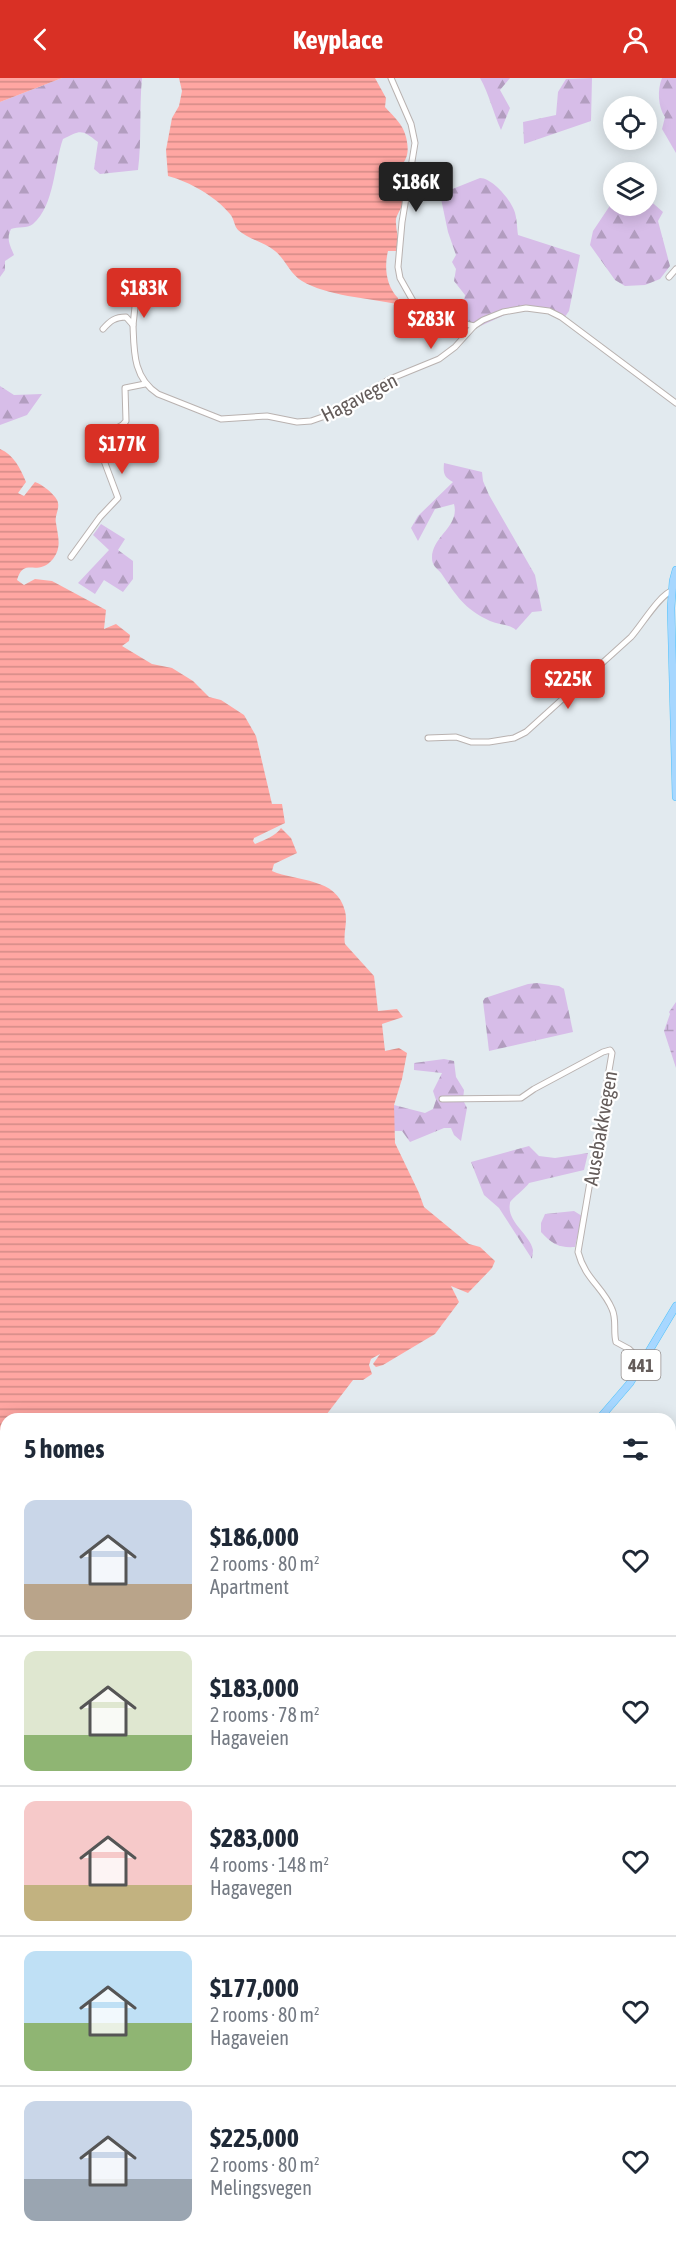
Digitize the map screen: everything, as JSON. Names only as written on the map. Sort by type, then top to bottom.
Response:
[{"type":"main road","points":[[676,570],[672,591],[676,797]]},
{"type":"main road","name":"441","points":[[605,1413],[623,1394],[676,1306]]},
{"type":"street","points":[[391,78],[411,124],[415,143],[402,222],[398,267],[400,278],[413,301],[413,311],[474,327]]},
{"type":"street","points":[[669,277],[676,269]]},
{"type":"street","points":[[71,557],[100,517],[118,498],[94,434],[99,430],[124,425],[126,421],[125,388],[145,384],[134,356],[138,280]]},
{"type":"street","name":"Hagavegen","points":[[145,384],[158,394],[215,418],[267,416],[297,422],[311,421],[331,414],[390,380],[439,359],[483,320],[514,309],[526,308],[549,311],[561,317],[676,403]]},
{"type":"street","points":[[103,329],[118,317],[126,317],[134,325]]},
{"type":"street","points":[[428,738],[456,737],[471,742],[489,742],[514,738],[526,732],[632,637],[663,595],[672,591]]},
{"type":"street","name":"Ausebakkvegen","points":[[442,1100],[521,1098],[610,1050],[612,1053],[578,1252],[584,1271],[614,1313],[616,1342],[629,1349],[642,1362]]},
{"type":"street","points":[[676,1977],[676,1985]]},
{"type":"green space","points":[[62,78],[142,78],[138,170],[100,174],[94,169],[98,142],[81,132],[63,139],[46,206],[33,224],[11,229],[9,239],[14,255],[5,261],[5,270],[0,277],[0,102]]},
{"type":"green space","points":[[480,78],[510,78],[500,90],[510,108],[501,130],[486,90]]},
{"type":"green space","points":[[592,78],[591,121],[524,144],[523,122],[556,115],[558,92],[566,79]]},
{"type":"green space","points":[[662,78],[676,78],[676,153],[662,129],[665,117],[659,93]]},
{"type":"green space","points":[[480,178],[490,181],[509,200],[515,213],[518,235],[580,255],[569,311],[562,321],[546,312],[525,311],[509,313],[476,328],[459,325],[465,295],[454,281],[456,269],[452,262],[456,255],[448,232],[440,194]]},
{"type":"green space","points":[[657,207],[663,212],[658,221],[670,266],[660,279],[645,285],[625,286],[615,280],[590,245],[593,231],[603,216],[657,216]]},
{"type":"green space","points":[[0,386],[14,395],[42,394],[27,415],[0,425]]},
{"type":"green space","points":[[444,463],[482,472],[489,495],[535,575],[542,611],[532,612],[516,630],[490,621],[467,606],[456,595],[433,563],[433,550],[453,519],[454,504],[435,509],[418,541],[411,528],[418,516],[453,482],[445,475]]},
{"type":"green space","points":[[101,524],[125,539],[118,550],[133,561],[133,579],[123,592],[104,580],[95,594],[78,583],[109,550],[93,535]]},
{"type":"green space","points":[[537,983],[559,986],[564,989],[573,1032],[489,1051],[483,1001],[485,998]]},
{"type":"green space","points":[[676,1002],[676,1068],[664,1031],[669,1012]]},
{"type":"green space","points":[[444,1059],[454,1061],[456,1077],[464,1090],[463,1100],[467,1108],[461,1141],[454,1135],[451,1128],[444,1128],[410,1142],[402,1131],[393,1131],[394,1105],[425,1113],[433,1109],[436,1100],[433,1091],[442,1073],[414,1070],[414,1063]]},
{"type":"green space","points":[[529,1146],[539,1156],[555,1158],[588,1153],[584,1170],[529,1183],[510,1203],[511,1216],[531,1244],[532,1259],[499,1208],[484,1195],[471,1162]]},
{"type":"green space","points":[[574,1211],[582,1216],[575,1247],[556,1244],[541,1232],[541,1223],[545,1214]]},
{"type":"shaded area","points":[[0,78],[62,78],[0,102]]},
{"type":"shaded area","points":[[179,78],[375,78],[386,98],[385,107],[403,128],[408,151],[399,177],[402,205],[396,221],[398,244],[396,251],[388,251],[386,263],[391,288],[398,298],[397,304],[335,293],[302,281],[275,251],[238,230],[231,216],[217,201],[193,186],[168,176],[166,150],[172,118],[179,106],[182,91]]},
{"type":"shaded area","points":[[0,449],[13,458],[26,482],[18,493],[24,496],[35,482],[50,492],[58,503],[56,520],[59,542],[56,555],[42,567],[23,569],[17,580],[24,585],[35,579],[52,581],[106,610],[104,629],[116,624],[130,635],[129,641],[122,646],[152,664],[172,668],[193,681],[209,697],[221,700],[244,715],[256,736],[272,804],[282,804],[285,823],[254,838],[253,841],[255,844],[266,839],[281,828],[291,838],[297,853],[274,864],[272,871],[325,886],[341,900],[346,915],[345,944],[374,976],[378,1011],[397,1009],[403,1017],[382,1024],[385,1051],[399,1048],[407,1053],[394,1105],[395,1143],[424,1207],[469,1244],[480,1247],[495,1261],[492,1268],[468,1293],[451,1286],[459,1302],[435,1334],[383,1365],[376,1367],[373,1364],[380,1354],[371,1359],[369,1365],[372,1374],[363,1380],[353,1380],[328,1413],[0,1413]]}]
